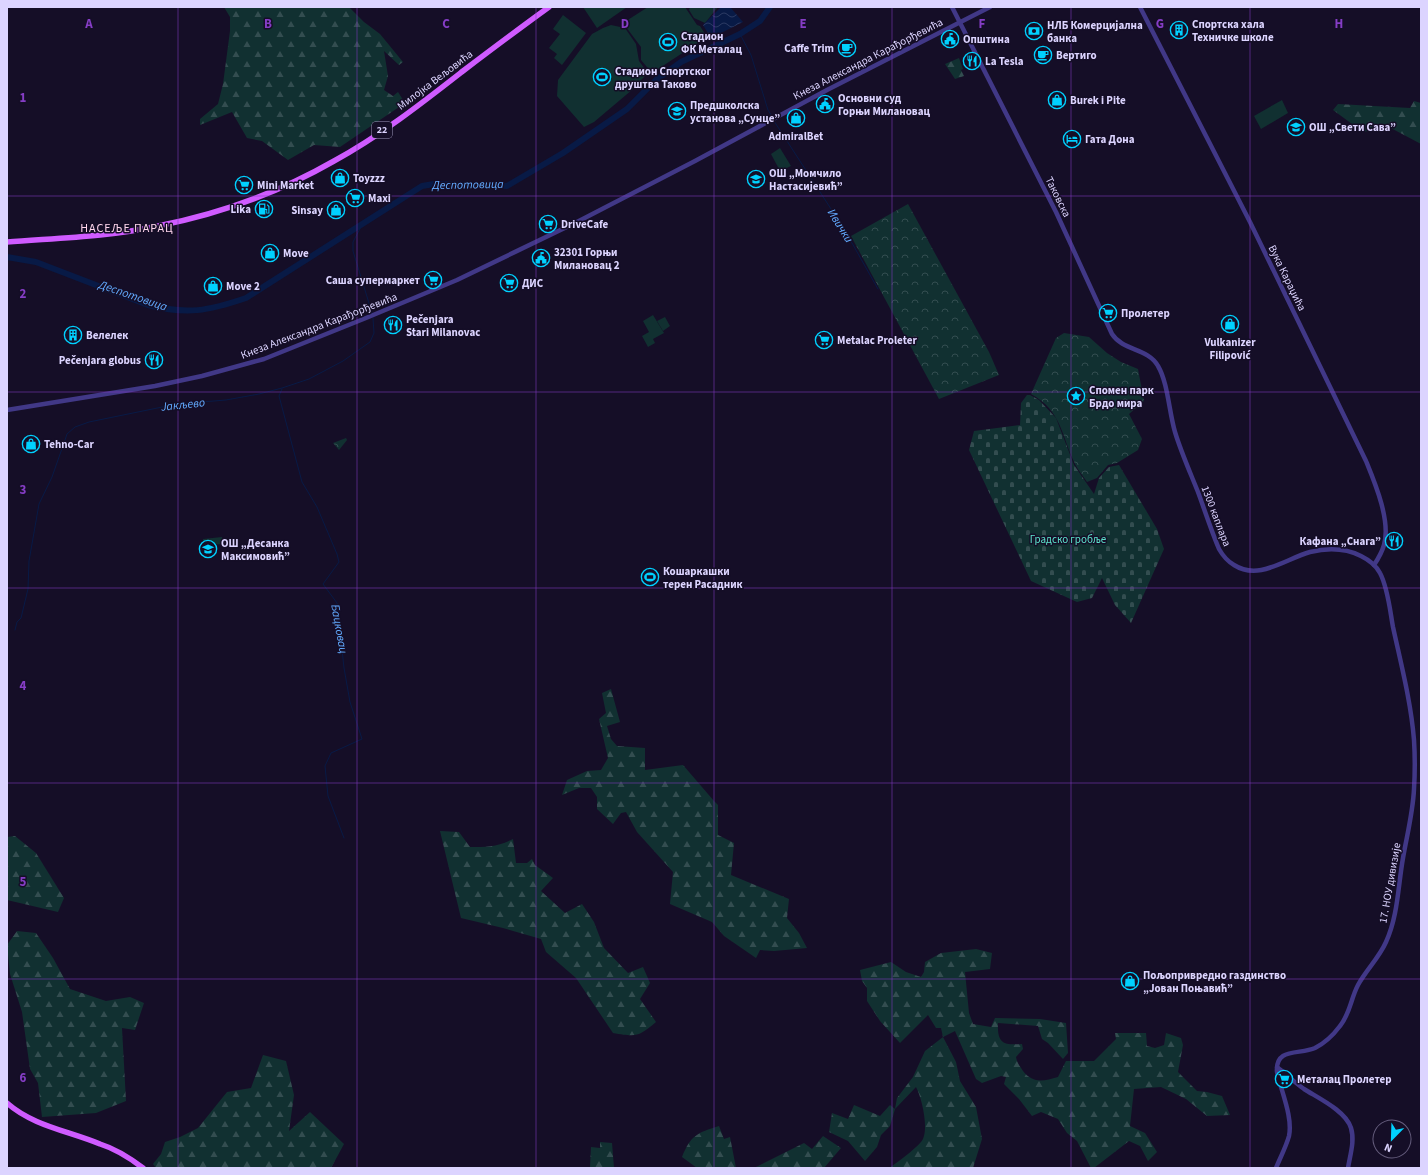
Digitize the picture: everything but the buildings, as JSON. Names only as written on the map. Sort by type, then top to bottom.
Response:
[{"type":"main road","name":"Милојка Вељовића","points":[[7,242],[114,234],[158,226],[187,220],[230,207],[282,187],[334,161],[375,136],[548,7]]},
{"type":"main road","points":[[7,1103],[18,1112],[31,1119],[110,1148],[143,1168]]},
{"type":"street","name":"Таковска","points":[[952,7],[1056,212],[1112,334],[1117,341],[1148,355],[1156,363]]},
{"type":"street","name":"Кнеза Александра Карађорђевића","points":[[7,410],[162,384],[242,366],[270,357],[366,318],[457,280],[575,223],[990,7]]},
{"type":"street","name":"Вука Караџића","points":[[1140,7],[1250,222],[1366,461],[1380,502],[1385,529],[1384,546],[1374,565]]},
{"type":"street","name":"1300 каплара","points":[[1156,363],[1162,376],[1179,446],[1218,546],[1226,560],[1242,570],[1257,572],[1312,552],[1338,549],[1353,552],[1374,565],[1380,572]]},
{"type":"street","name":"17. НОУ дивизије","points":[[1277,1067],[1279,1060],[1283,1055],[1317,1047],[1326,1041],[1340,1026],[1347,1015],[1357,986],[1384,946],[1393,922],[1413,800],[1414,751],[1411,719],[1399,649],[1380,572]]},
{"type":"street","points":[[1276,1168],[1286,1144],[1289,1130],[1277,1067]]},
{"type":"street","points":[[1277,1067],[1303,1088],[1338,1111],[1349,1122],[1352,1143],[1348,1168]]},
{"type":"green space","points":[[224,7],[349,7],[364,22],[380,34],[403,62],[399,65],[384,51],[388,76],[384,90],[393,96],[398,92],[405,103],[340,147],[314,145],[288,160],[262,141],[247,138],[232,112],[200,125],[200,119],[218,104],[223,84],[230,31],[230,17]]},
{"type":"green space","points":[[583,7],[627,7],[597,28]]},
{"type":"green space","name":"Стадион ФК Металац","points":[[648,7],[685,7],[707,37],[652,73],[641,60],[641,47],[623,23]]},
{"type":"green space","points":[[690,7],[718,7],[705,23],[694,18],[689,10]]},
{"type":"green space","points":[[563,15],[586,33],[562,65],[554,58],[557,54],[549,48],[560,34],[553,29]]},
{"type":"green space","name":"Стадион Спортског друштва Таково","points":[[611,25],[625,28],[636,44],[639,61],[648,73],[639,82],[639,84],[594,122],[584,127],[557,96],[558,80],[592,34]]},
{"type":"green space","points":[[959,58],[963,69],[961,70],[964,76],[955,79],[945,64]]},
{"type":"green space","points":[[1282,100],[1288,113],[1261,129],[1254,116]]},
{"type":"green space","points":[[1414,101],[1421,103],[1421,144],[1389,127],[1363,132],[1333,110],[1338,104],[1410,108]]},
{"type":"green space","points":[[780,148],[791,166],[780,171],[771,154]]},
{"type":"green space","points":[[908,204],[989,352],[999,375],[939,399],[851,236]]},
{"type":"green space","points":[[653,315],[664,333],[653,339],[655,343],[648,347],[642,336],[649,332],[643,321]]},
{"type":"green space","points":[[665,317],[670,326],[663,331],[657,321]]},
{"type":"green space","name":"Спомен парк Брдо мира","points":[[1064,333],[1089,337],[1107,353],[1121,362],[1138,369],[1144,401],[1129,414],[1142,439],[1138,450],[1117,463],[1108,465],[1097,478],[1087,482],[1075,464],[1055,416],[1049,408],[1031,394],[1056,338]]},
{"type":"green space","name":"Градско гробље","points":[[1027,395],[1039,400],[1056,418],[1074,465],[1094,494],[1099,478],[1109,467],[1119,465],[1157,529],[1164,549],[1131,623],[1115,605],[1102,578],[1092,598],[1077,602],[1031,581],[969,450],[974,431],[1020,425],[1021,403]]},
{"type":"green space","points":[[346,438],[347,440],[339,450],[333,443]]},
{"type":"green space","points":[[222,537],[222,544],[203,546],[203,539]]},
{"type":"green space","points":[[611,689],[620,722],[607,726],[611,739],[617,746],[645,748],[645,770],[683,765],[718,805],[718,835],[734,843],[731,875],[789,899],[787,918],[799,933],[807,948],[774,951],[760,950],[756,958],[724,936],[712,922],[670,904],[673,872],[637,832],[626,812],[621,813],[613,824],[597,809],[597,797],[591,788],[579,788],[562,795],[567,780],[587,771],[601,770],[608,758],[599,719],[606,713],[602,693]]},
{"type":"green space","points":[[440,831],[459,832],[470,847],[492,846],[502,844],[513,839],[516,863],[527,863],[532,859],[535,865],[553,878],[541,891],[565,913],[582,904],[594,922],[604,948],[628,973],[643,967],[650,983],[640,999],[656,1022],[645,1031],[637,1035],[613,1033],[576,978],[546,952],[541,939],[461,918]]},
{"type":"green space","points":[[15,836],[36,853],[64,898],[58,912],[7,900],[7,837]]},
{"type":"green space","points":[[17,931],[36,933],[53,958],[70,989],[106,1001],[130,997],[144,1003],[135,1030],[122,1028],[126,1101],[96,1113],[42,1117],[38,1083],[30,1069],[22,1012],[10,974],[7,945]]},
{"type":"green space","points":[[976,949],[992,953],[990,969],[965,972],[969,1013],[973,1024],[991,1027],[995,1018],[1040,1019],[1066,1023],[1068,1053],[1063,1059],[1048,1043],[1042,1039],[1038,1026],[998,1023],[1000,1039],[1003,1042],[1022,1044],[1023,1049],[1016,1059],[1023,1071],[1031,1078],[1035,1080],[1048,1080],[1058,1077],[1066,1061],[1094,1061],[1116,1039],[1115,1033],[1146,1033],[1147,1046],[1155,1048],[1164,1045],[1166,1033],[1181,1038],[1183,1045],[1178,1072],[1197,1091],[1222,1096],[1230,1115],[1207,1116],[1186,1099],[1161,1087],[1134,1089],[1130,1126],[1145,1133],[1157,1152],[1148,1161],[1140,1146],[1129,1141],[1094,1168],[1091,1168],[1077,1141],[1067,1133],[1058,1119],[1041,1112],[1032,1116],[1019,1099],[1004,1084],[1006,1077],[1001,1076],[982,1083],[976,1079],[955,1031],[943,1037],[941,1028],[936,1028],[928,1015],[900,1043],[880,1021],[867,1001],[867,988],[862,981],[860,970],[891,962],[906,972],[921,977],[924,972],[925,962],[941,953]]},
{"type":"green space","points":[[943,1037],[956,1062],[960,1081],[976,1107],[982,1139],[973,1168],[889,1168],[906,1156],[921,1142],[925,1131],[923,1107],[916,1087],[895,1109],[897,1098],[913,1077],[925,1051]]},
{"type":"green space","points":[[263,1055],[286,1061],[294,1095],[289,1131],[310,1112],[344,1144],[331,1168],[156,1168],[153,1164],[161,1154],[165,1142],[180,1137],[198,1128],[227,1092],[251,1088]]},
{"type":"green space","points":[[854,1105],[880,1116],[890,1105],[895,1109],[890,1126],[881,1135],[877,1147],[865,1161],[848,1141],[829,1132],[832,1113],[848,1119]]},
{"type":"green space","points":[[719,1126],[724,1139],[730,1137],[736,1168],[697,1168],[682,1157],[692,1139],[700,1133]]},
{"type":"green space","points":[[823,1136],[841,1148],[824,1168],[754,1168],[804,1143],[812,1149]]},
{"type":"green space","points":[[600,1142],[612,1143],[614,1168],[590,1168],[591,1147],[600,1148]]},
{"type":"water","points":[[721,7],[730,7],[743,22],[711,38],[703,25]]},
{"type":"waterway","name":"Деспотовица","points":[[7,257],[36,262],[148,305],[162,308],[186,311],[209,309],[246,298],[422,186],[434,184],[507,186],[563,153],[627,109],[656,80],[681,62],[740,34],[760,21],[770,7]]},
{"type":"waterway","name":"Ивички","points":[[740,34],[751,55],[768,110],[773,118]]},
{"type":"waterway","name":"Ивички","points":[[774,121],[844,229],[878,289]]},
{"type":"waterway","name":"Јакљево","points":[[363,223],[353,242],[353,251],[372,313]]},
{"type":"waterway","name":"Јакљево","points":[[15,630],[17,622],[21,618],[28,589],[29,561],[39,504],[52,477],[67,434],[75,427],[89,422],[177,404],[226,400],[259,394],[309,379],[343,361],[370,342],[374,333],[373,318]]},
{"type":"waterway","name":"Бацковац","points":[[282,389],[279,396],[302,482],[317,507],[339,562],[323,584],[337,603],[344,668],[350,702],[362,739],[331,753],[325,766],[328,796],[344,838]]},
{"type":"place","name":"Спортска хала Техничке школе","points":[[1179,30]]},
{"type":"place","name":"НЛБ Комерцијална банка","points":[[1034,31]]},
{"type":"place","name":"Општина","points":[[950,39]]},
{"type":"place","name":"Стадион ФК Металац","points":[[668,42]]},
{"type":"place","name":"Caffe Trim","points":[[847,48]]},
{"type":"place","name":"Вертиго","points":[[1043,55]]},
{"type":"place","name":"La Tesla","points":[[972,61]]},
{"type":"place","name":"Стадион Спортског друштва Таково","points":[[602,77]]},
{"type":"place","name":"Burek i Pite","points":[[1057,100]]},
{"type":"place","name":"Основни суд Горњи Милановац","points":[[825,104]]},
{"type":"place","name":"Предшколска установа „Сунце”","points":[[677,111]]},
{"type":"place","name":"AdmiralBet","points":[[796,118]]},
{"type":"place","name":"ОШ „Свети Сава”","points":[[1296,127]]},
{"type":"place","name":"Гата Дона","points":[[1072,139]]},
{"type":"place","name":"Toyzzz","points":[[340,178]]},
{"type":"place","name":"ОШ „Момчило Настасијевић”","points":[[756,179]]},
{"type":"place","name":"Mini Market","points":[[244,185]]},
{"type":"place","name":"Maxi","points":[[355,198]]},
{"type":"place","name":"Lika","points":[[264,209]]},
{"type":"place","name":"Sinsay","points":[[336,210]]},
{"type":"place","name":"DriveCafe","points":[[548,224]]},
{"type":"place","name":"Move","points":[[270,253]]},
{"type":"place","name":"32301 Горњи Милановац 2","points":[[541,258]]},
{"type":"place","name":"Саша супермаркет","points":[[433,280]]},
{"type":"place","name":"ДИС","points":[[509,283]]},
{"type":"place","name":"Move 2","points":[[213,286]]},
{"type":"place","name":"Пролетер","points":[[1108,313]]},
{"type":"place","name":"Vulkanizer Filipović","points":[[1230,324]]},
{"type":"place","name":"Pečenjara Stari Milanovac","points":[[393,325]]},
{"type":"place","name":"Велелек","points":[[73,335]]},
{"type":"place","name":"Metalac Proleter","points":[[824,340]]},
{"type":"place","name":"Pečenjara globus","points":[[154,360]]},
{"type":"place","name":"Спомен парк Брдо мира","points":[[1076,396]]},
{"type":"place","name":"Tehno-Car","points":[[31,444]]},
{"type":"place","name":"Кафана „Снага”","points":[[1394,541]]},
{"type":"place","name":"ОШ „Десанка Максимовић”","points":[[208,549]]},
{"type":"place","name":"Кошаркашки терен Расадник","points":[[650,577]]},
{"type":"place","name":"Пољопривредно газдинство „Јован Поњавић”","points":[[1130,981]]},
{"type":"place","name":"Металац Пролетер","points":[[1284,1079]]},
{"type":"district","name":"НАСЕЉЕ ПАРАЦ","points":[[127,228]]}]
